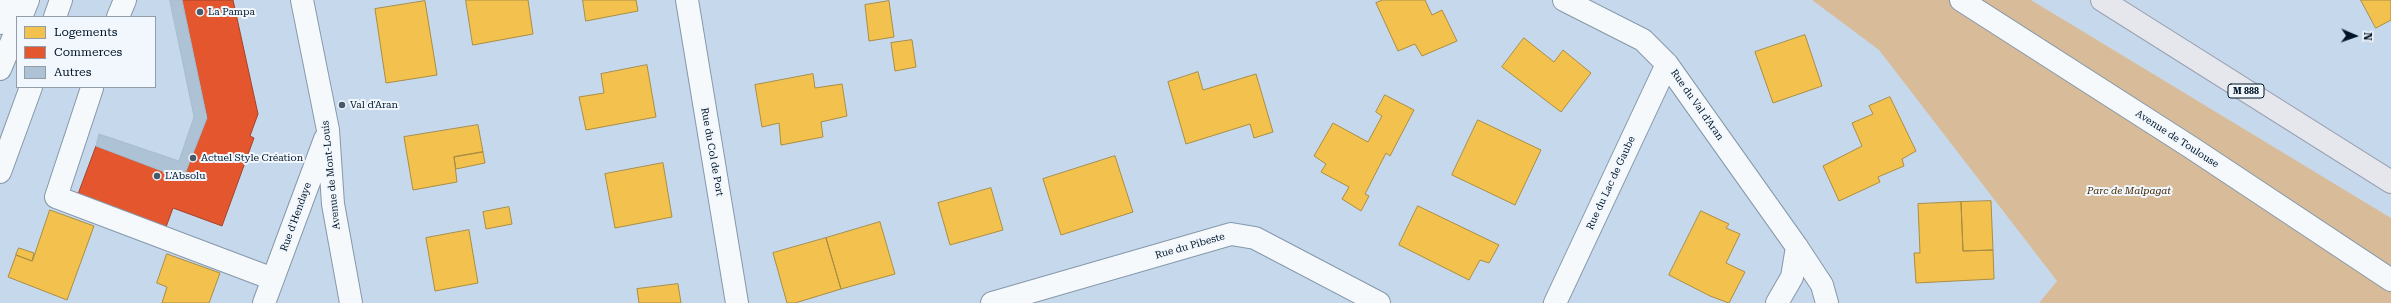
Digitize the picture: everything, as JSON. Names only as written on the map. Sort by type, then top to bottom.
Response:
[{"type":"main road","name":"M 888","points":[[2102,0],[2391,182]]},
{"type":"street","points":[[0,69],[9,33],[6,0]]},
{"type":"street","points":[[21,16],[28,0]]},
{"type":"street","points":[[55,16],[61,0]]},
{"type":"street","points":[[118,16],[125,0]]},
{"type":"street","name":"Avenue de Mont-Louis","points":[[302,0],[328,130],[333,204],[351,303]]},
{"type":"street","name":"Rue du Col de Port","points":[[687,0],[737,303]]},
{"type":"street","name":"Rue du Val d'Aran","points":[[1564,0],[1643,40],[1667,64],[1797,247],[1822,285],[1827,303]]},
{"type":"street","name":"Avenue de Toulouse","points":[[1961,0],[2192,148],[2391,280]]},
{"type":"street","name":"Rue du Lac de Gaube","points":[[1555,303],[1667,64]]},
{"type":"street","points":[[0,172],[31,88]]},
{"type":"street","points":[[92,88],[56,197],[273,279]]},
{"type":"street","name":"Rue d'Hendaye","points":[[264,303],[328,130]]},
{"type":"street","name":"Rue du Pibeste","points":[[992,303],[1231,234],[1255,238],[1379,303]]},
{"type":"street","points":[[1777,303],[1792,277],[1797,247]]},
{"type":"green space","name":"Parc de Malpagat","points":[[1812,0],[2031,0],[2391,218],[2391,303],[2039,303],[2057,281],[1879,50]]},
{"type":"building: Logements","points":[[466,0],[528,0],[533,34],[473,45]]},
{"type":"building: Logements","points":[[583,0],[636,0],[638,11],[586,21]]},
{"type":"building: Logements","points":[[1383,0],[1425,0],[1432,15],[1442,10],[1457,41],[1422,56],[1415,44],[1398,51],[1376,3]]},
{"type":"building: Logements","points":[[2361,0],[2391,0],[2391,20],[2376,28]]},
{"type":"building: Logements","points":[[425,1],[437,75],[386,83],[375,9]]},
{"type":"building: Logements","points":[[889,1],[894,37],[869,41],[865,5]]},
{"type":"building: Logements","points":[[1805,35],[1822,86],[1773,103],[1755,52]]},
{"type":"building: Logements","points":[[1524,38],[1554,62],[1563,50],[1591,73],[1561,112],[1502,67]]},
{"type":"building: Logements","points":[[912,40],[916,67],[895,71],[891,43]]},
{"type":"building: Logements","points":[[647,65],[656,117],[586,130],[579,97],[604,93],[601,74]]},
{"type":"building: Logements","points":[[1198,72],[1203,90],[1256,74],[1273,132],[1254,138],[1250,124],[1186,144],[1168,82]]},
{"type":"building: Logements","points":[[813,74],[815,88],[842,84],[847,116],[821,122],[823,137],[781,145],[779,123],[762,127],[755,85]]},
{"type":"building: Logements","points":[[1385,95],[1414,110],[1390,156],[1386,153],[1365,194],[1369,196],[1361,211],[1342,199],[1349,187],[1321,172],[1326,164],[1314,156],[1333,123],[1368,142],[1382,116],[1376,112]]},
{"type":"building: Logements","points":[[1890,97],[1916,151],[1902,159],[1904,166],[1878,177],[1880,182],[1839,201],[1823,166],[1862,146],[1852,123],[1873,114],[1869,106]]},
{"type":"building: Logements","points":[[1478,120],[1541,150],[1515,205],[1452,175]]},
{"type":"building: Logements","points":[[478,125],[483,152],[454,157],[457,182],[413,190],[404,137]]},
{"type":"building: Logements","points":[[483,152],[485,163],[456,169],[454,157]]},
{"type":"building: Logements","points":[[1115,156],[1133,212],[1061,235],[1043,179]]},
{"type":"building: Logements","points":[[663,163],[672,217],[615,228],[605,174]]},
{"type":"building: Logements","points":[[991,188],[1003,230],[950,245],[938,203]]},
{"type":"building: Logements","points":[[1991,201],[1993,250],[1963,251],[1961,202]]},
{"type":"building: Logements","points":[[1961,202],[1963,251],[1993,250],[1994,279],[1916,283],[1914,253],[1920,253],[1918,204]]},
{"type":"building: Logements","points":[[1418,206],[1499,245],[1489,263],[1480,260],[1469,280],[1399,245]]},
{"type":"building: Logements","points":[[509,207],[512,224],[486,229],[483,212]]},
{"type":"building: Logements","points":[[50,210],[94,226],[67,300],[8,277],[16,255],[32,261]]},
{"type":"building: Logements","points":[[1701,211],[1729,224],[1726,228],[1740,234],[1726,263],[1745,272],[1729,303],[1710,296],[1669,275]]},
{"type":"building: Logements","points":[[880,222],[895,274],[841,289],[826,238]]},
{"type":"building: Logements","points":[[469,230],[478,283],[435,291],[426,238]]},
{"type":"building: Logements","points":[[826,238],[841,289],[795,303],[787,303],[773,253]]},
{"type":"building: Logements","points":[[19,248],[34,253],[32,261],[16,255]]},
{"type":"building: Logements","points":[[167,254],[220,273],[209,303],[162,303],[167,287],[157,283]]},
{"type":"building: Logements","points":[[678,284],[681,303],[639,303],[637,289]]},
{"type":"building: Commerces","points":[[182,0],[233,0],[258,114],[250,136],[254,138],[222,226],[173,208],[166,227],[78,194],[96,146],[183,179],[207,118]]},
{"type":"building: Autres","points":[[170,0],[182,0],[207,118],[183,179],[96,146],[99,134],[179,161],[194,117]]},
{"type":"place","name":"La Pampa","points":[[200,12]]},
{"type":"place","name":"Val d'Aran","points":[[342,105]]},
{"type":"place","name":"Actuel Style Création","points":[[193,158]]},
{"type":"place","name":"L'Absolu","points":[[157,176]]}]
